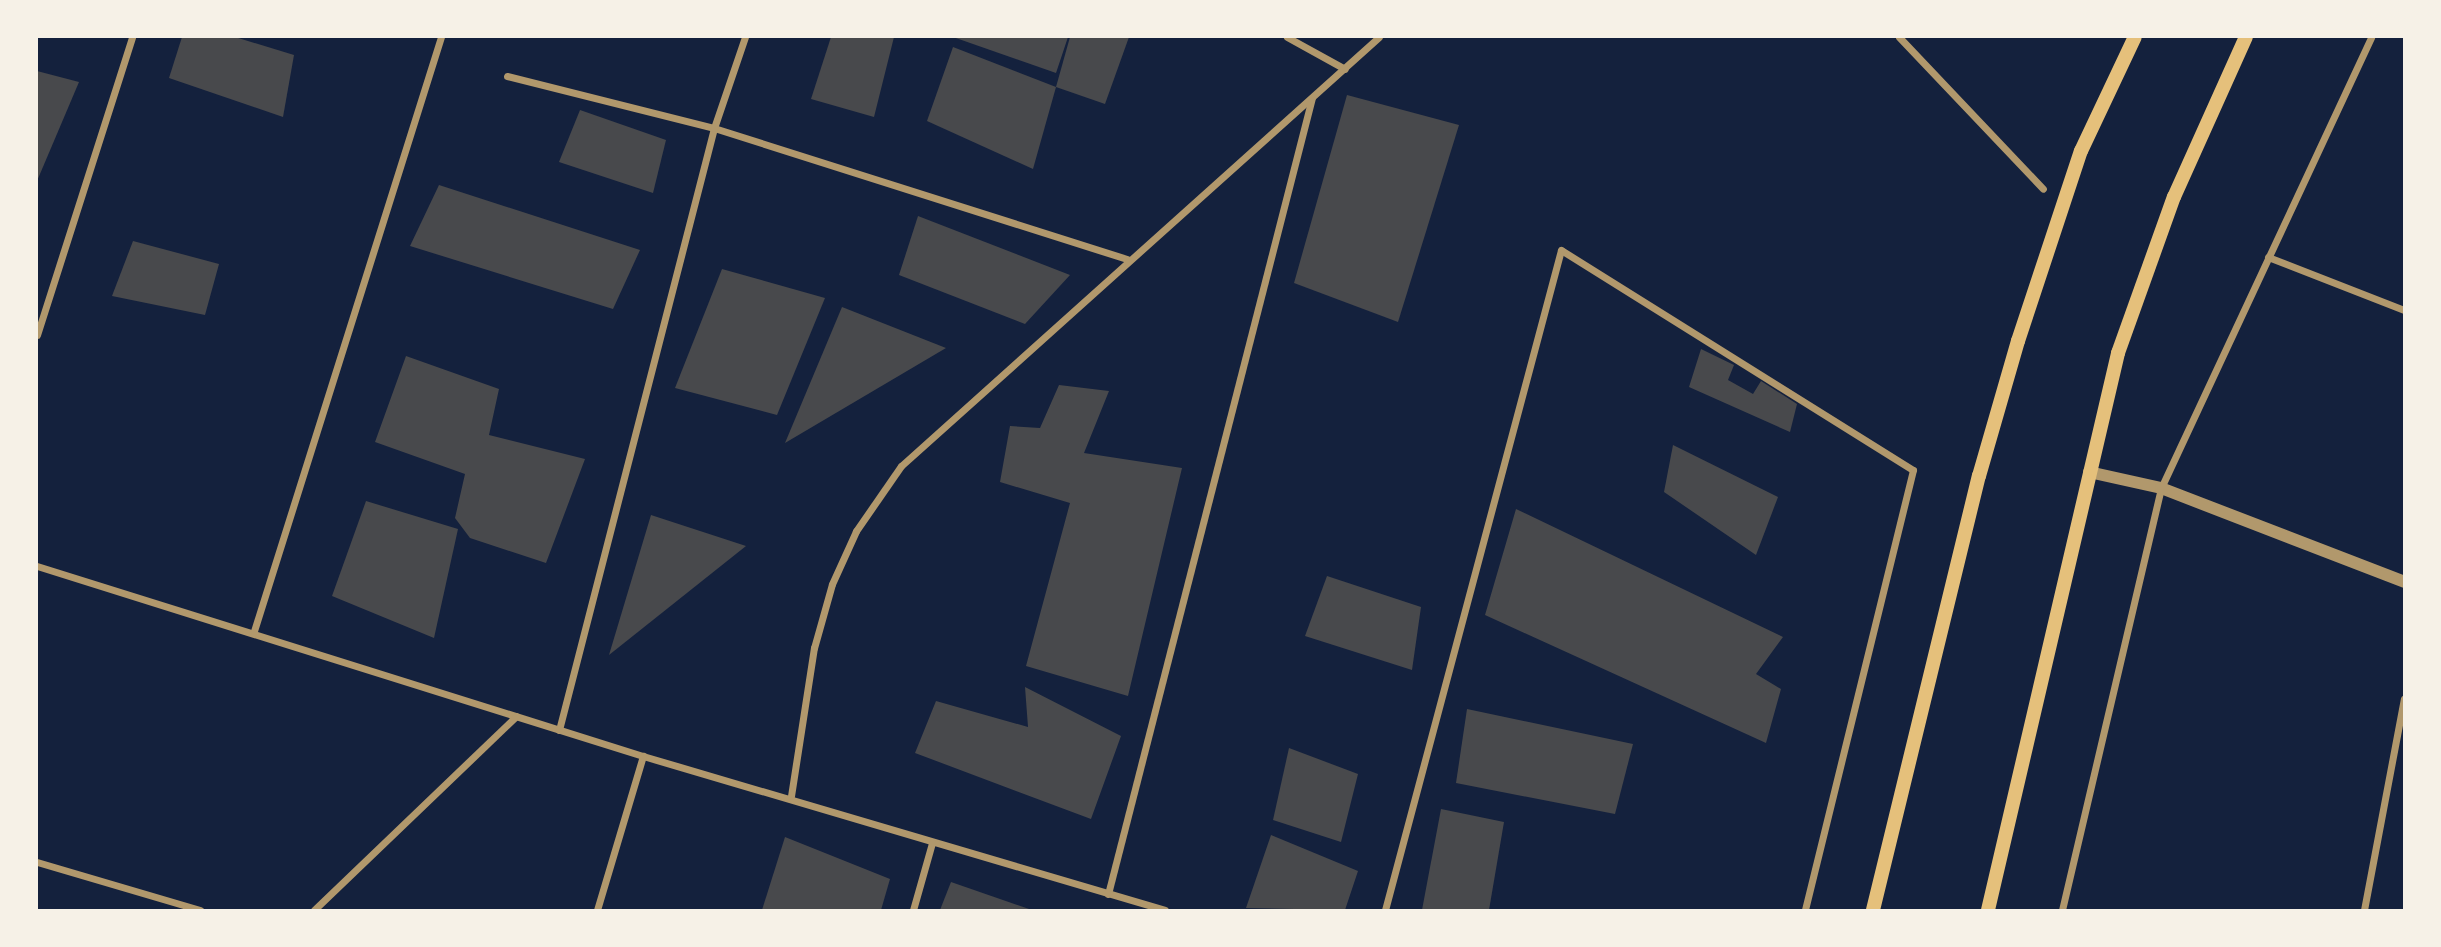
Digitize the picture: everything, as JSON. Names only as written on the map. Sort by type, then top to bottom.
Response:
[{"type":"main road","points":[[1873,910],[1979,476],[2018,341],[2081,151],[2135,37]]},
{"type":"main road","points":[[1988,910],[2089,472],[2127,327],[2174,197],[2246,37]]},
{"type":"street","points":[[37,335],[132,37]]},
{"type":"street","points":[[254,631],[441,37]]},
{"type":"street","points":[[559,730],[714,128],[745,37]]},
{"type":"street","points":[[1287,37],[1345,69]]},
{"type":"street","points":[[791,796],[814,648],[832,584],[856,531],[901,466],[1128,259],[1379,37]]},
{"type":"street","points":[[1899,37],[2043,189]]},
{"type":"street","points":[[2062,910],[2161,488],[2371,37]]},
{"type":"street","points":[[507,76],[714,128],[1128,259]]},
{"type":"street","points":[[1108,894],[1312,97]]},
{"type":"street","points":[[1385,910],[1561,250],[1913,470],[1805,910]]},
{"type":"street","points":[[2268,257],[2404,310]]},
{"type":"street","points":[[2089,472],[2161,488],[2404,582]]},
{"type":"street","points":[[37,566],[254,631],[643,756],[791,796],[932,843],[1165,910]]},
{"type":"street","points":[[2364,910],[2404,699]]},
{"type":"street","points":[[314,910],[516,716]]},
{"type":"street","points":[[597,910],[643,756]]},
{"type":"street","points":[[913,910],[932,843]]},
{"type":"street","points":[[37,862],[200,910]]},
{"type":"building","points":[[182,37],[235,37],[294,55],[283,117],[169,78]]},
{"type":"building","points":[[831,37],[894,37],[874,117],[811,99]]},
{"type":"building","points":[[953,37],[1068,37],[1056,73]]},
{"type":"building","points":[[1070,37],[1129,37],[1105,104],[1056,87]]},
{"type":"building","points":[[953,47],[1056,87],[1033,169],[927,121]]},
{"type":"building","points":[[37,71],[79,82],[37,181]]},
{"type":"building","points":[[1347,95],[1459,125],[1398,322],[1294,283]]},
{"type":"building","points":[[580,110],[666,140],[653,193],[559,162]]},
{"type":"building","points":[[439,185],[640,250],[613,309],[410,246]]},
{"type":"building","points":[[918,216],[1070,275],[1025,324],[899,275]]},
{"type":"building","points":[[133,241],[219,264],[205,315],[112,296]]},
{"type":"building","points":[[722,269],[825,298],[777,415],[675,388]]},
{"type":"building","points":[[842,307],[946,348],[785,443]]},
{"type":"building","points":[[1701,349],[1734,365],[1728,380],[1753,394],[1761,381],[1797,404],[1790,432],[1689,387]]},
{"type":"building","points":[[406,356],[499,389],[489,435],[585,459],[546,563],[470,538],[455,518],[465,474],[375,442]]},
{"type":"building","points":[[1059,385],[1109,391],[1084,453],[1182,468],[1128,696],[1026,666],[1070,503],[1000,482],[1010,426],[1040,428]]},
{"type":"building","points":[[1673,445],[1778,497],[1756,555],[1664,492]]},
{"type":"building","points":[[366,501],[458,529],[434,638],[332,596]]},
{"type":"building","points":[[1516,509],[1783,637],[1756,674],[1781,689],[1766,743],[1485,615]]},
{"type":"building","points":[[651,515],[746,546],[609,655]]},
{"type":"building","points":[[1327,576],[1421,607],[1412,670],[1305,636]]},
{"type":"building","points":[[1025,687],[1121,736],[1091,819],[915,753],[936,701],[1028,727]]},
{"type":"building","points":[[1467,709],[1633,744],[1615,814],[1456,783]]},
{"type":"building","points":[[1289,748],[1358,774],[1341,842],[1273,820]]},
{"type":"building","points":[[1441,809],[1504,822],[1489,910],[1422,910]]},
{"type":"building","points":[[1271,835],[1358,871],[1345,910],[1246,908]]},
{"type":"building","points":[[785,837],[890,879],[881,910],[762,910]]},
{"type":"building","points":[[951,882],[1032,910],[940,910]]}]
